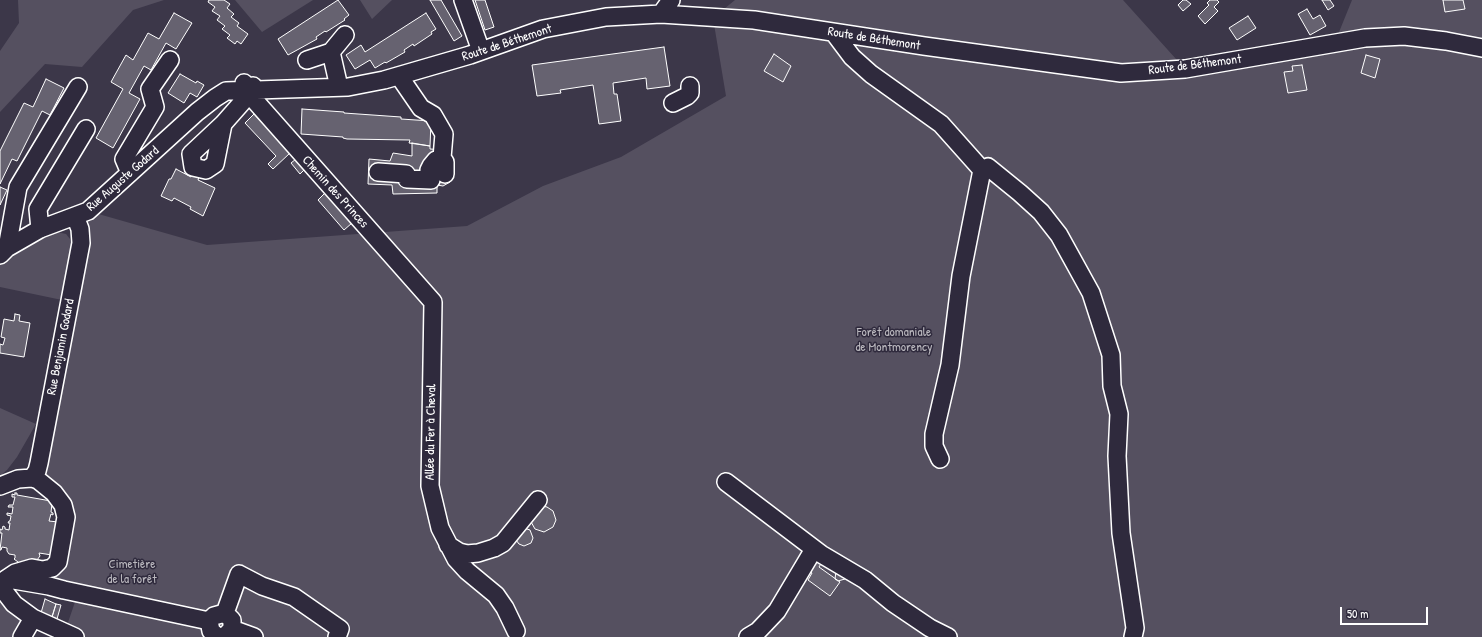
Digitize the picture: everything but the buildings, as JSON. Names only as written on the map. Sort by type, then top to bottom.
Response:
[{"type":"street","points":[[463,0],[481,51]]},
{"type":"street","points":[[661,14],[671,0]]},
{"type":"street","name":"Route de Béthemont","points":[[249,87],[271,89],[339,87],[384,80],[481,51],[543,29],[606,17],[661,14],[754,20],[834,33],[1121,73],[1185,69],[1365,38],[1404,36],[1446,41],[1482,48]]},
{"type":"street","points":[[834,33],[852,56],[871,74],[941,124],[982,170]]},
{"type":"street","points":[[307,60],[331,52],[344,35]]},
{"type":"street","points":[[331,52],[339,87]]},
{"type":"street","points":[[130,174],[124,159],[155,107],[150,89],[170,60]]},
{"type":"street","points":[[378,172],[406,174],[406,179],[430,180],[430,166],[436,160],[444,166],[444,134],[433,115],[421,108],[399,76]]},
{"type":"street","name":"Rue Auguste Godard","points":[[3,252],[40,229],[88,211],[215,98],[227,82],[233,79],[249,87]]},
{"type":"street","points":[[673,102],[687,96],[690,93],[690,86]]},
{"type":"street","points":[[3,252],[18,187],[78,87]]},
{"type":"street","points":[[223,124],[249,87]]},
{"type":"street","name":"Chemin des Princes","points":[[249,87],[433,302]]},
{"type":"street","points":[[40,229],[38,209],[86,128]]},
{"type":"street","points":[[982,170],[988,167],[1020,192],[1041,212],[1059,235],[1091,293],[1096,307],[1111,356],[1112,386],[1119,414],[1117,456],[1121,533],[1135,628],[1133,637]]},
{"type":"street","points":[[940,459],[934,446],[934,434],[950,365],[962,276],[982,170]]},
{"type":"street","name":"Rue Benjamin Godard","points":[[32,478],[40,463],[82,243],[80,229],[75,216]]},
{"type":"street","name":"Allée du Fer à Cheval","points":[[433,302],[430,486],[440,528],[456,559],[467,571],[496,595],[505,608],[516,630]]},
{"type":"street","points":[[0,486],[18,479],[32,478],[38,480],[54,493],[63,505],[66,517],[58,562],[52,568],[43,570],[32,568],[15,573],[3,582]]},
{"type":"street","points":[[726,482],[814,549],[865,580],[892,603],[930,628],[948,637]]},
{"type":"street","points":[[448,545],[459,552],[467,554],[478,553],[494,548],[503,543],[538,500]]},
{"type":"street","points":[[748,637],[758,631],[777,611],[814,549]]},
{"type":"street","points":[[225,613],[239,574],[262,586],[294,596],[340,629],[337,637]]},
{"type":"street","points":[[3,582],[14,604],[33,618],[75,637]]},
{"type":"street","points":[[3,582],[49,586],[209,621]]},
{"type":"street","points":[[209,621],[214,616],[225,613]]},
{"type":"street","points":[[222,634],[232,620],[225,613]]},
{"type":"street","points":[[22,637],[33,618]]},
{"type":"street","points":[[209,621],[212,631],[222,634],[254,637]]},
{"type":"green space","points":[[18,0],[164,0],[133,10],[82,67],[45,64],[0,112],[0,51],[19,23]]},
{"type":"green space","points":[[235,0],[313,0],[262,32]]},
{"type":"green space","points":[[360,0],[392,0],[372,19]]},
{"type":"green space","name":"Forêt domaniale de Montmorency","points":[[735,0],[1123,0],[1185,69],[1335,42],[1352,0],[1482,0],[1482,637],[63,637],[75,602],[47,591],[60,566],[66,517],[48,488],[41,464],[88,211],[207,245],[467,226],[543,186],[621,157],[726,96],[713,18]]},
{"type":"green space","points":[[43,232],[57,232],[66,234],[70,239],[72,246],[62,300],[0,287],[0,262]]},
{"type":"green space","points":[[0,408],[36,424],[17,457],[7,470],[0,476]]},
{"type":"green space","points":[[0,586],[33,618],[25,637],[0,637]]},
{"type":"park label","name":"Cimetière de la forêt","points":[[132,572]]}]
